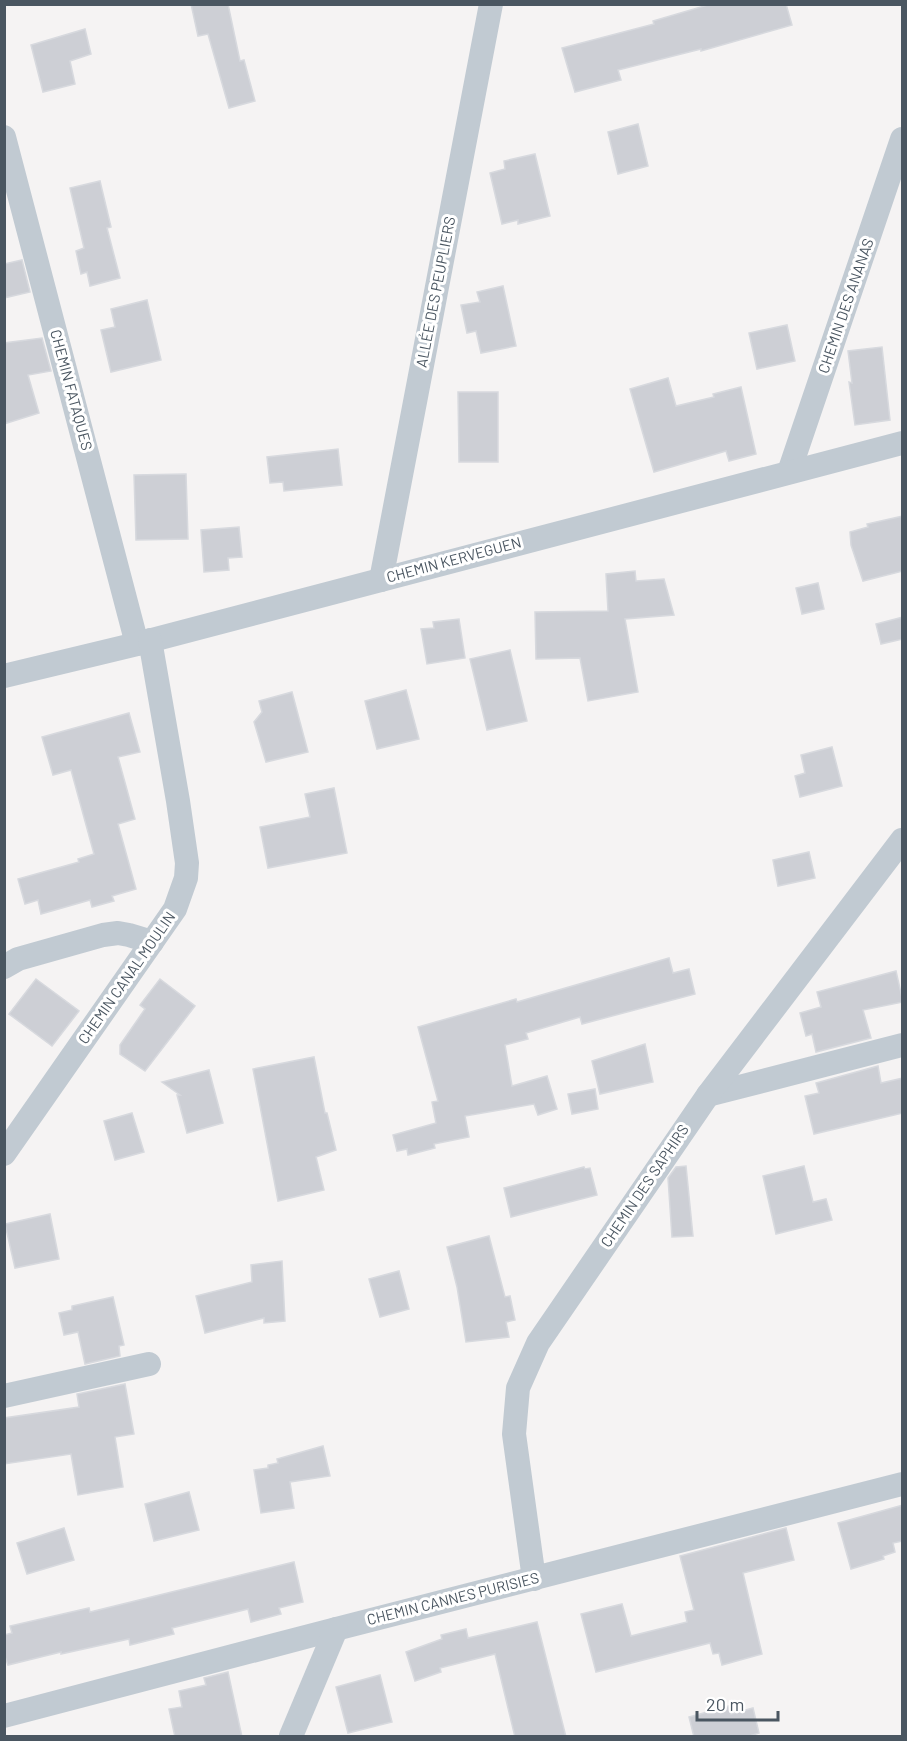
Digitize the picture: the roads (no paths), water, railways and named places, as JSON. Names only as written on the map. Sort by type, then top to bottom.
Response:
[{"type":"street","name":"ALLÉE DES PEUPLIERS","points":[[381,580],[491,4]]},
{"type":"street","name":"CHEMIN FATAQUES","points":[[4,137],[144,642]]},
{"type":"street","name":"CHEMIN DES ANANAS","points":[[789,472],[903,139]]},
{"type":"street","name":"CHEMIN KERVEGUEN","points":[[4,676],[144,642],[903,443]]},
{"type":"street","name":"CHEMIN CANAL MOULIN","points":[[4,1154],[175,909],[186,878],[187,863],[178,801],[144,642]]},
{"type":"street","name":"CHEMIN DES SAPHIRS","points":[[534,1579],[514,1434],[518,1388],[538,1343],[708,1095],[903,840]]},
{"type":"street","points":[[4,967],[18,959],[103,935],[118,933],[152,942]]},
{"type":"street","points":[[708,1095],[903,1045]]},
{"type":"street","points":[[4,1396],[149,1364]]},
{"type":"street","name":"CHEMIN CANNES PURISIES","points":[[4,1716],[903,1485]]},
{"type":"street","points":[[291,1737],[336,1629]]}]
